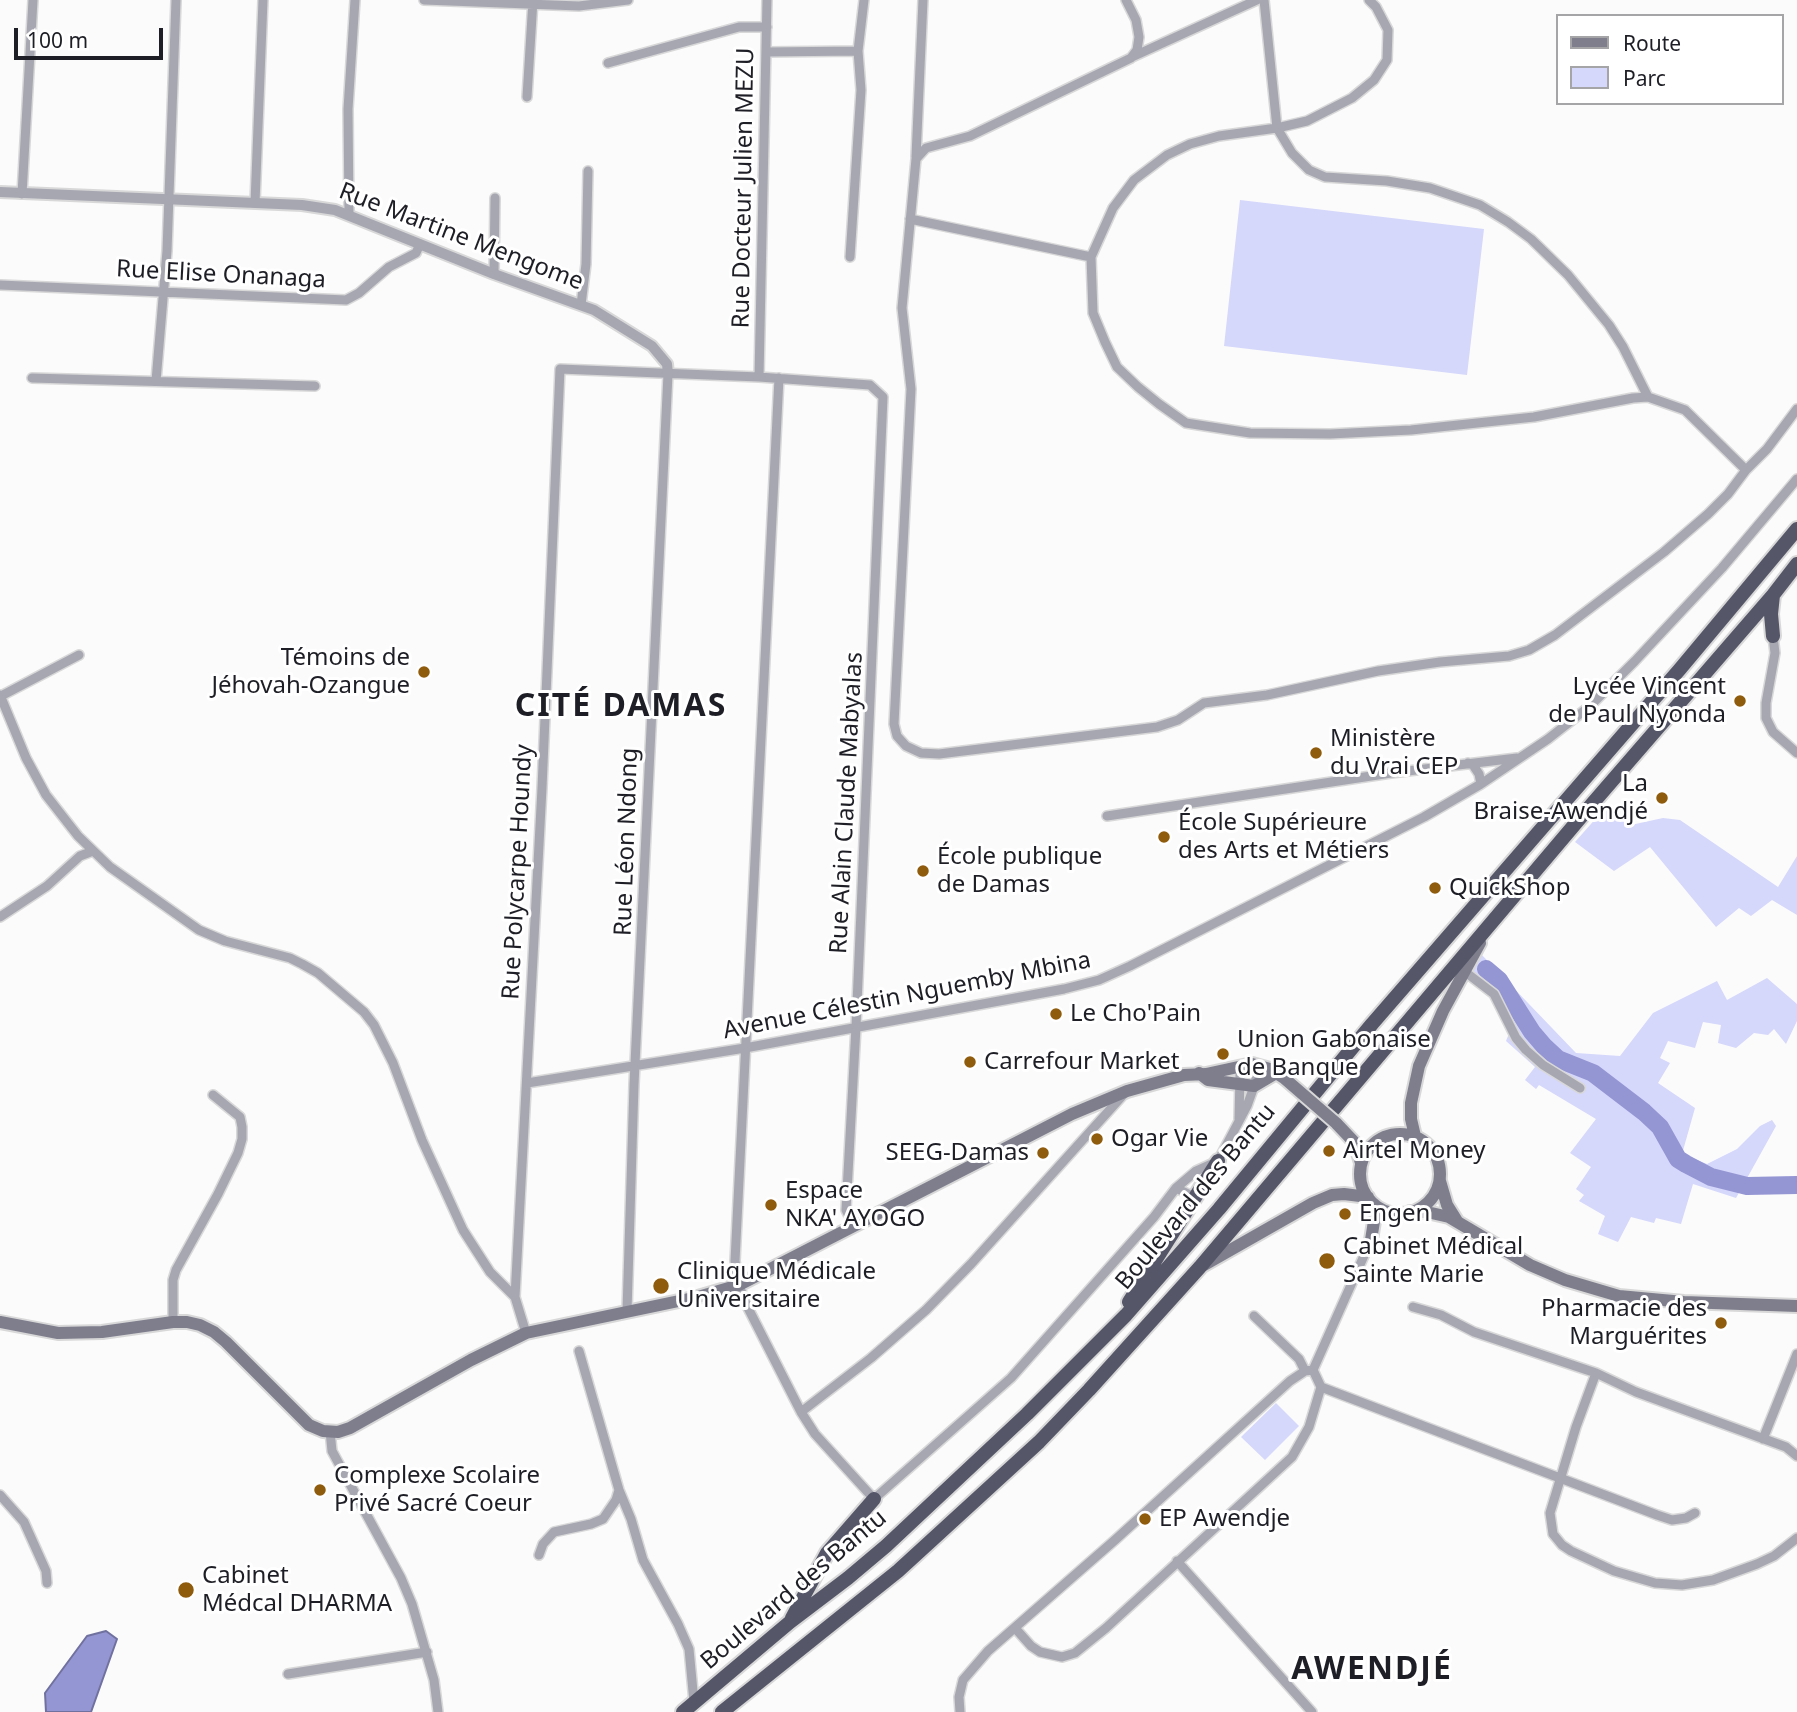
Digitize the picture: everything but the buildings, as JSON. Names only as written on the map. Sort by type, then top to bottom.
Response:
[{"type":"highway","name":"Boulevard des Bantu","points":[[683,1712],[886,1546],[1027,1415],[1126,1315],[1797,529]]},
{"type":"highway","name":"Boulevard des Bantu","points":[[722,1712],[870,1595],[1039,1442],[1089,1390],[1200,1267],[1797,564]]},
{"type":"highway","points":[[1773,595],[1773,636]]},
{"type":"highway","points":[[1746,625],[1762,626],[1773,636]]},
{"type":"highway","points":[[1126,1315],[1128,1303],[1219,1161]]},
{"type":"highway","points":[[790,1622],[827,1553],[874,1499]]},
{"type":"main road","points":[[1415,1136],[1411,1111],[1415,1079],[1428,1042],[1464,971],[1492,924]]},
{"type":"main road","points":[[0,1322],[58,1334],[102,1332],[173,1322],[200,1325],[215,1332],[309,1424],[330,1431],[350,1428],[471,1360],[526,1333],[698,1297],[739,1285],[1072,1114],[1127,1091],[1164,1080],[1254,1064],[1280,1076],[1348,1133],[1358,1148],[1361,1185],[1375,1215],[1371,1240]]},
{"type":"main road","points":[[1199,1073],[1208,1080],[1254,1086],[1280,1076]]},
{"type":"main road","points":[[1348,1133],[1369,1138],[1405,1134],[1415,1136],[1432,1150],[1440,1170],[1440,1181],[1447,1205],[1458,1221]]},
{"type":"main road","points":[[1361,1165],[1370,1147],[1386,1136]]},
{"type":"main road","points":[[1371,1240],[1381,1226],[1430,1201],[1440,1181]]},
{"type":"main road","points":[[1200,1267],[1313,1203],[1332,1195],[1344,1194],[1369,1199],[1379,1208],[1404,1213],[1440,1214],[1458,1221],[1530,1265],[1565,1280],[1619,1296],[1709,1304],[1797,1306]]},
{"type":"street","points":[[22,194],[33,0]]},
{"type":"street","points":[[156,381],[165,291],[176,0]]},
{"type":"street","points":[[255,203],[263,0]]},
{"type":"street","points":[[348,214],[348,108],[355,0]]},
{"type":"street","points":[[424,0],[533,2],[579,6],[628,0]]},
{"type":"street","name":"Rue Docteur Julien MEZU","points":[[759,377],[767,0]]},
{"type":"street","points":[[850,257],[861,90],[858,51],[864,0]]},
{"type":"street","points":[[923,0],[916,159],[902,308],[911,389],[894,723],[897,736],[906,746],[921,753],[939,754],[1157,727],[1178,720],[1204,703],[1266,695],[1378,671],[1509,656],[1529,650],[1555,635],[1664,552],[1708,514],[1767,449],[1797,409]]},
{"type":"street","points":[[1126,0],[1136,20],[1139,37],[1137,50],[1131,58]]},
{"type":"street","points":[[916,159],[926,148],[970,136],[1257,0]]},
{"type":"street","points":[[1264,0],[1278,128],[1292,153],[1309,170],[1325,177],[1387,181],[1430,188],[1480,205],[1531,239],[1567,275],[1609,325],[1623,347],[1647,397]]},
{"type":"street","points":[[1369,0],[1376,7],[1388,30],[1387,60],[1363,90],[1336,108],[1307,121],[1219,136],[1190,144],[1167,155],[1135,180],[1113,208],[1091,257],[1093,313],[1117,367],[1186,424],[1251,433],[1411,430],[1534,416],[1647,397],[1685,410],[1746,470]]},
{"type":"street","points":[[527,97],[533,2]]},
{"type":"street","points":[[608,63],[739,27],[766,27]]},
{"type":"street","points":[[766,52],[858,51]]},
{"type":"street","points":[[581,305],[586,264],[588,171]]},
{"type":"street","name":"Rue Martine Mengome","points":[[0,192],[320,207],[348,214],[494,274],[581,305],[632,332],[652,346],[667,364],[668,374]]},
{"type":"street","points":[[494,274],[495,198]]},
{"type":"street","points":[[910,219],[1091,257]]},
{"type":"street","name":"Rue Elise Onanaga","points":[[0,285],[346,300],[359,293],[389,267],[416,253],[420,244]]},
{"type":"street","name":"Rue Polycarpe Houndy","points":[[526,1333],[515,1297],[560,369],[668,374]]},
{"type":"street","points":[[668,374],[779,378],[735,1262],[746,1304],[801,1412],[815,1434],[874,1499],[1011,1378],[1154,1217],[1176,1188],[1196,1171],[1219,1161],[1247,1106],[1254,1086],[1254,1064]]},
{"type":"street","name":"Rue Léon Ndong","points":[[627,1311],[668,374]]},
{"type":"street","points":[[32,378],[315,386]]},
{"type":"street","name":"Rue Alain Claude Mabyalas","points":[[779,378],[870,385],[883,397],[846,1210],[854,1226]]},
{"type":"street","name":"Avenue Célestin Nguemby Mbina","points":[[527,1083],[746,1048],[1100,980],[1371,845],[1481,784],[1576,718],[1723,568],[1797,479]]},
{"type":"street","points":[[1773,636],[1775,653],[1766,718],[1773,732],[1797,753]]},
{"type":"street","points":[[79,655],[0,696],[37,779],[62,815],[110,867],[199,930],[225,941],[281,956],[318,973],[364,1012],[388,1052],[422,1140],[463,1230],[490,1272],[515,1297]]},
{"type":"street","points":[[1107,816],[1523,756]]},
{"type":"street","points":[[1468,763],[1473,765],[1479,774],[1481,784]]},
{"type":"street","points":[[0,917],[47,886],[80,856],[93,851]]},
{"type":"street","points":[[1464,971],[1494,994],[1516,1038],[1526,1050],[1543,1065],[1580,1088]]},
{"type":"street","points":[[1239,1119],[1240,1073],[1254,1064]]},
{"type":"street","points":[[801,1412],[871,1358],[926,1310],[1127,1091]]},
{"type":"street","points":[[173,1322],[173,1280],[176,1270],[218,1194],[242,1139],[240,1116],[212,1095]]},
{"type":"street","points":[[1176,1188],[1194,1197]]},
{"type":"street","points":[[960,1712],[959,1697],[963,1680],[988,1651],[1115,1540],[1271,1397],[1309,1371],[1371,1240]]},
{"type":"street","points":[[1413,1307],[1441,1315],[1474,1332],[1596,1373],[1636,1392],[1786,1447],[1797,1456]]},
{"type":"street","points":[[1254,1316],[1299,1359],[1321,1387],[1672,1520],[1686,1518],[1695,1513]]},
{"type":"street","points":[[579,1351],[619,1490],[643,1560],[689,1649],[694,1702]]},
{"type":"street","points":[[1763,1439],[1797,1354]]},
{"type":"street","points":[[1596,1373],[1576,1427],[1550,1513],[1549,1521],[1555,1538],[1571,1551],[1594,1562],[1655,1583],[1682,1585],[1713,1580],[1774,1556],[1797,1538]]},
{"type":"street","points":[[1015,1628],[1040,1653],[1062,1657],[1075,1653],[1106,1628],[1292,1457],[1309,1427],[1321,1387]]},
{"type":"street","points":[[330,1431],[332,1451],[401,1577],[412,1604],[427,1652],[438,1712]]},
{"type":"street","points":[[539,1555],[543,1544],[554,1532],[603,1519],[619,1490]]},
{"type":"street","points":[[0,1495],[24,1522],[43,1562],[47,1583]]},
{"type":"street","points":[[1177,1561],[1312,1712]]},
{"type":"street","points":[[288,1674],[427,1652]]},
{"type":"green space","points":[[1240,200],[1484,229],[1467,375],[1224,346]]},
{"type":"green space","points":[[1606,807],[1631,825],[1663,818],[1680,820],[1778,887],[1797,856],[1797,915],[1772,900],[1751,916],[1739,908],[1716,927],[1650,847],[1614,871],[1575,842]]},
{"type":"green space","points":[[1481,954],[1576,1053],[1620,1056],[1653,1013],[1717,981],[1727,1000],[1767,978],[1797,1004],[1797,1021],[1786,1044],[1774,1029],[1768,1035],[1754,1033],[1736,1048],[1718,1043],[1721,1025],[1703,1022],[1695,1048],[1668,1041],[1660,1058],[1670,1063],[1658,1083],[1695,1108],[1682,1154],[1707,1164],[1737,1149],[1760,1126],[1772,1120],[1776,1126],[1736,1198],[1693,1184],[1681,1224],[1656,1218],[1654,1223],[1631,1217],[1618,1242],[1598,1234],[1605,1216],[1579,1201],[1584,1195],[1576,1189],[1591,1167],[1570,1153],[1596,1119],[1539,1085],[1536,1089],[1525,1080],[1535,1067],[1506,1041],[1514,1021],[1468,977]]},
{"type":"green space","points":[[1276,1403],[1299,1426],[1265,1460],[1241,1437]]},
{"type":"water","points":[[106,1631],[117,1639],[91,1712],[46,1712],[45,1693],[87,1636]]},
{"type":"waterway","points":[[1486,969],[1499,980],[1544,1046],[1558,1059],[1593,1073],[1644,1112],[1660,1127],[1678,1159],[1711,1177],[1747,1186],[1797,1185]]},
{"type":"place","name":"Témoins de Jéhovah-Ozangue","points":[[424,672]]},
{"type":"place","name":"Lycée Vincent de Paul Nyonda","points":[[1740,701]]},
{"type":"place","name":"Ministère du Vrai CEP","points":[[1316,753]]},
{"type":"place","name":"La Braise-Awendjé","points":[[1662,798]]},
{"type":"place","name":"École Supérieure des Arts et Métiers","points":[[1164,837]]},
{"type":"place","name":"École publique de Damas","points":[[923,871]]},
{"type":"place","name":"QuickShop","points":[[1435,888]]},
{"type":"place","name":"Le Cho'Pain","points":[[1056,1014]]},
{"type":"place","name":"Union Gabonaise de Banque","points":[[1223,1054]]},
{"type":"place","name":"Carrefour Market","points":[[970,1062]]},
{"type":"place","name":"Ogar Vie","points":[[1097,1139]]},
{"type":"place","name":"Airtel Money","points":[[1329,1151]]},
{"type":"place","name":"SEEG-Damas","points":[[1043,1153]]},
{"type":"place","name":"Espace NKA' AYOGO","points":[[771,1205]]},
{"type":"place","name":"Engen","points":[[1345,1214]]},
{"type":"place","name":"Cabinet Médical Sainte Marie","points":[[1327,1261]]},
{"type":"place","name":"Clinique Médicale Universitaire","points":[[661,1286]]},
{"type":"place","name":"Pharmacie des Marguérites","points":[[1721,1323]]},
{"type":"place","name":"Complexe Scolaire Privé Sacré Coeur","points":[[320,1490]]},
{"type":"place","name":"EP Awendje","points":[[1145,1519]]},
{"type":"place","name":"Cabinet Médcal DHARMA","points":[[186,1590]]},
{"type":"district","name":"CITÉ DAMAS","points":[[621,707]]},
{"type":"district","name":"AWENDJÉ","points":[[1372,1670]]}]
